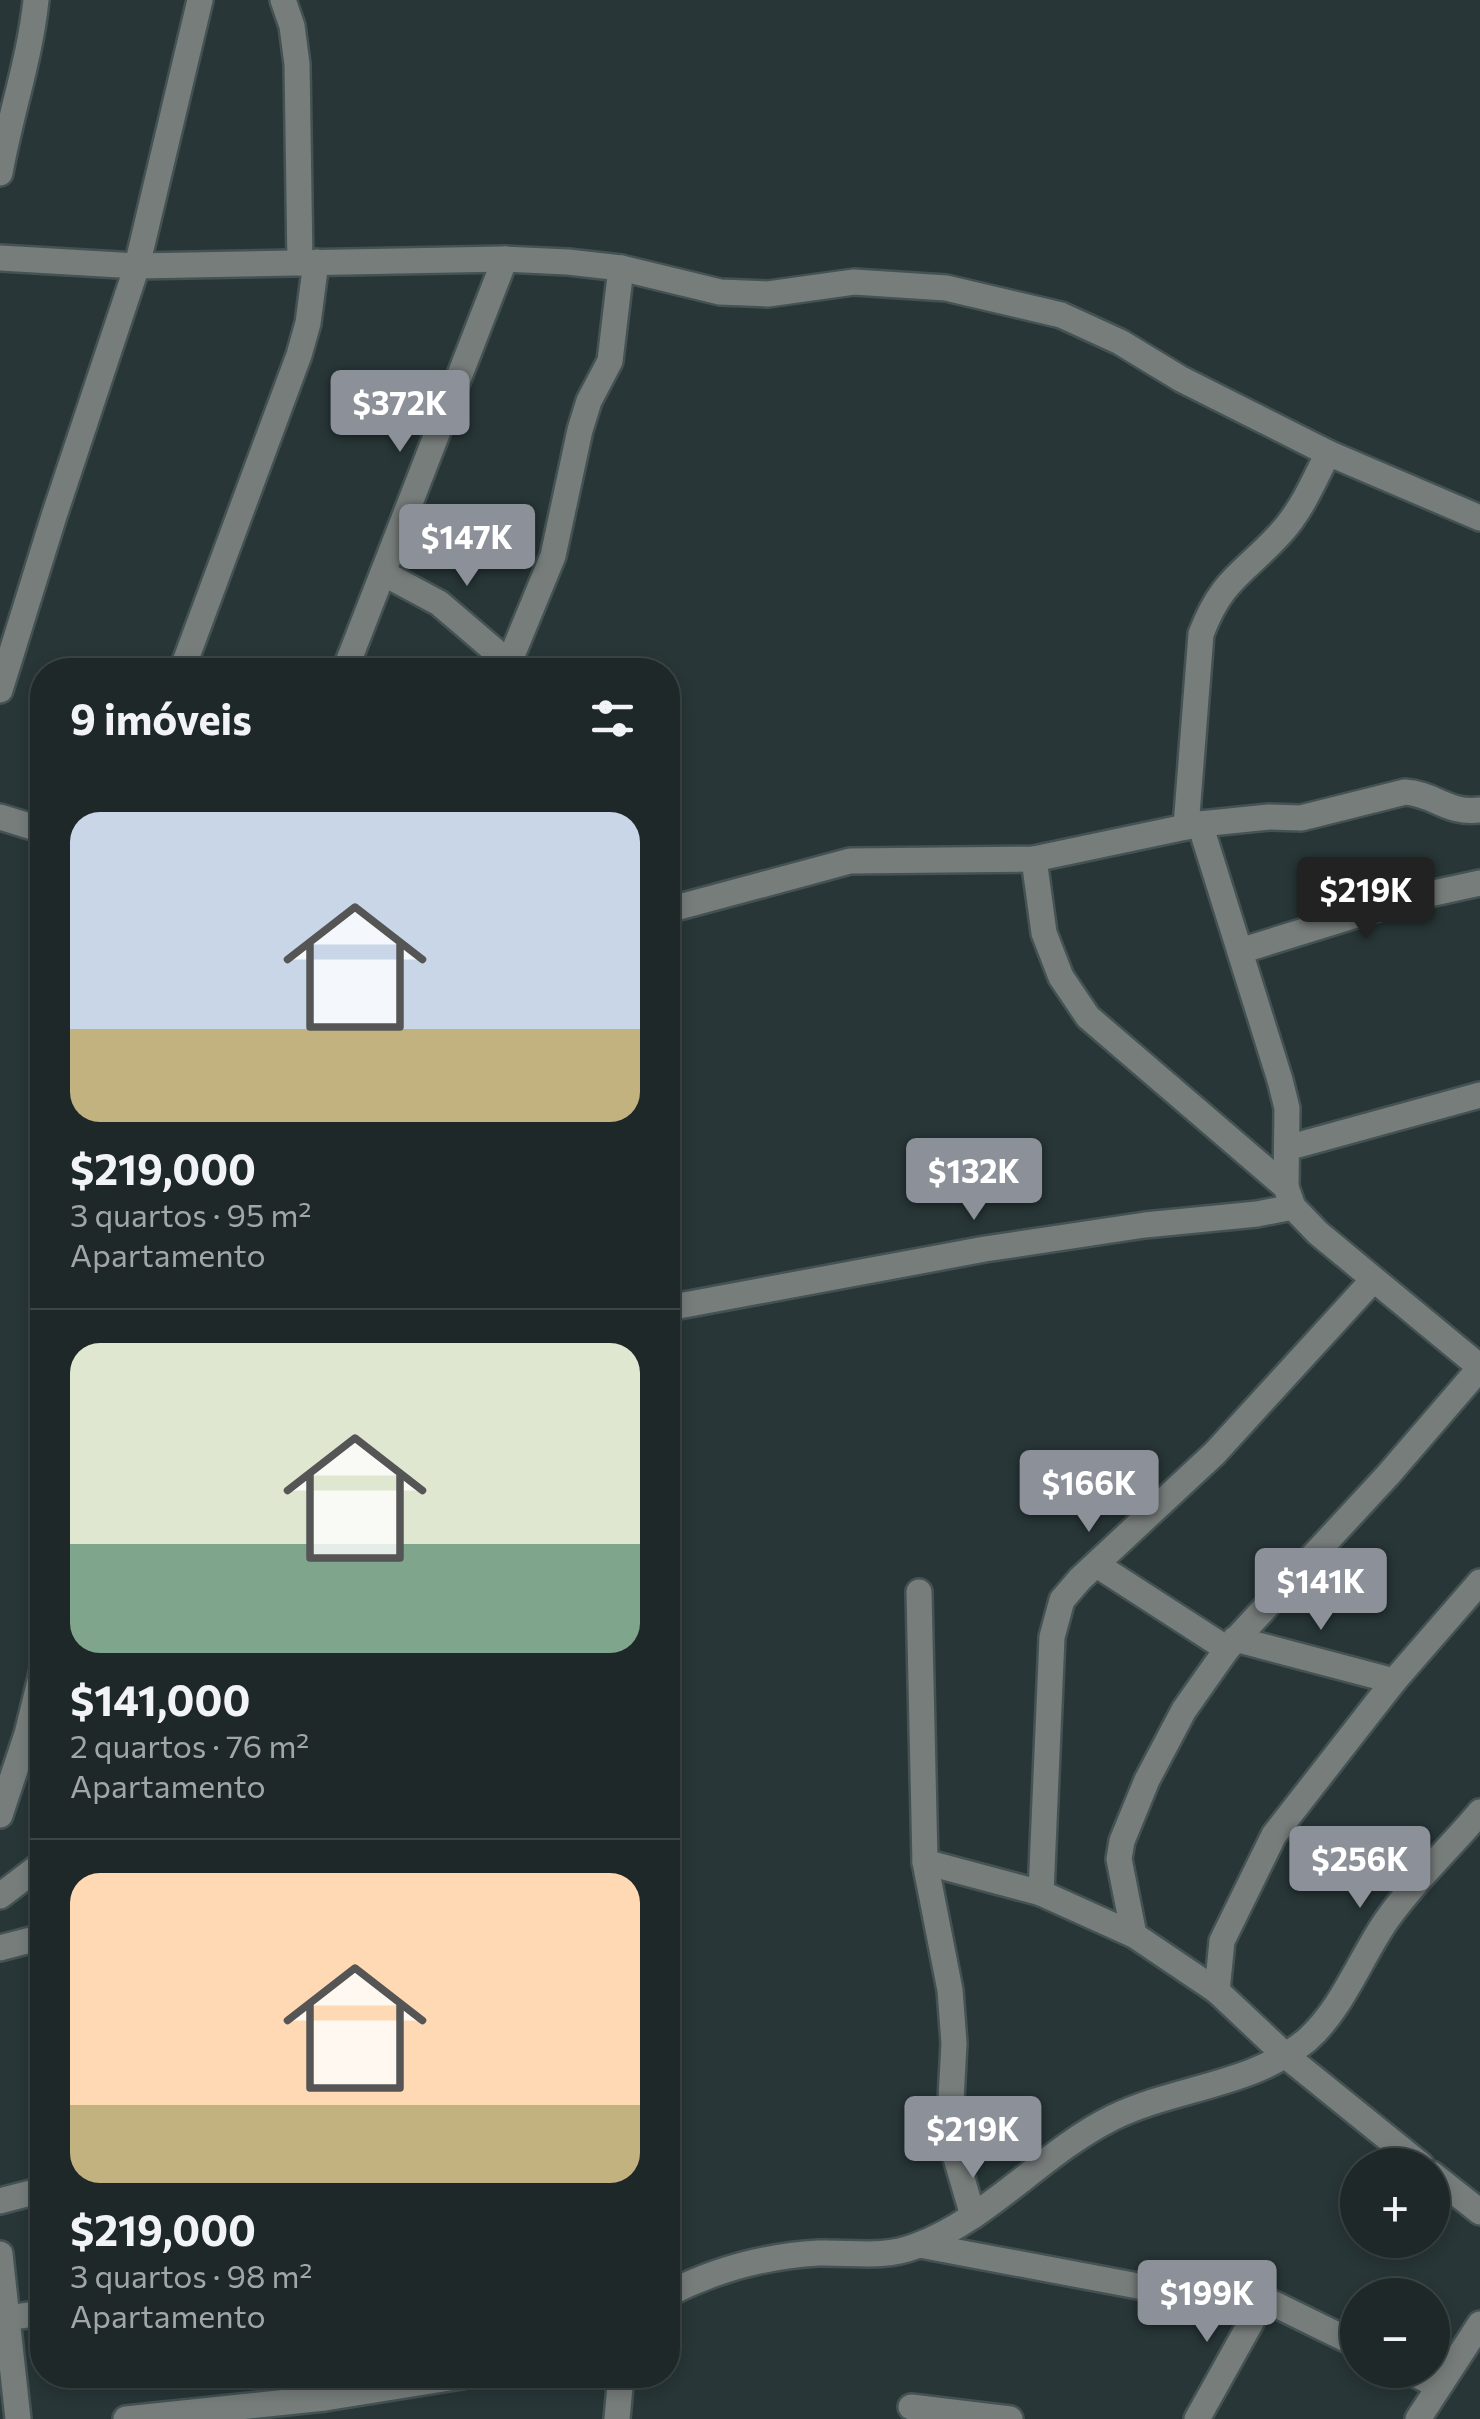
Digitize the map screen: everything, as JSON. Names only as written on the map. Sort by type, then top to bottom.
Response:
[{"type":"street","points":[[0,173],[36,0]]},
{"type":"street","points":[[0,690],[138,266],[200,0]]},
{"type":"street","points":[[186,658],[308,322],[297,64],[292,26],[283,0]]},
{"type":"street","points":[[0,258],[138,266],[506,259],[621,268],[720,292],[768,294],[854,282],[895,282],[1002,298],[1061,315],[1120,342],[1182,379],[1328,453],[1480,518]]},
{"type":"street","points":[[350,658],[506,259]]},
{"type":"street","points":[[510,658],[553,556],[580,430],[589,401],[610,361],[621,268]]},
{"type":"street","points":[[1289,1197],[1286,1108],[1280,1080],[1240,951],[1193,826],[1199,649],[1211,607],[1227,582],[1293,518],[1328,453]]},
{"type":"street","points":[[384,573],[439,603],[498,658]]},
{"type":"street","points":[[680,907],[850,861],[1034,859],[1193,826],[1270,817],[1301,818],[1405,792],[1420,792],[1459,812],[1480,810]]},
{"type":"street","points":[[0,817],[30,826]]},
{"type":"street","points":[[1034,859],[1044,933],[1062,977],[1088,1017],[1289,1197],[1373,1280],[1480,1368],[1388,1475],[1231,1644],[1175,1728],[1147,1780],[1122,1841],[1120,1858],[1134,1935]]},
{"type":"street","points":[[1240,951],[1411,898],[1480,883]]},
{"type":"street","points":[[1287,1148],[1480,1095]]},
{"type":"street","points":[[680,1306],[985,1249],[1146,1225],[1257,1214],[1289,1197]]},
{"type":"street","points":[[1040,1893],[1052,1637],[1062,1600],[1216,1453],[1373,1280]]},
{"type":"street","points":[[1097,1565],[1231,1644],[1394,1682]]},
{"type":"street","points":[[1217,1991],[1222,1940],[1274,1834],[1394,1682],[1480,1582]]},
{"type":"street","points":[[919,1592],[925,1862],[950,1990],[954,2043],[950,2118],[954,2151],[973,2216]]},
{"type":"street","points":[[0,1815],[30,1722]]},
{"type":"street","points":[[680,2289],[730,2266],[758,2260],[825,2253],[869,2256],[920,2245],[973,2216],[1033,2168],[1112,2118],[1180,2092],[1243,2076],[1285,2056],[1322,2025],[1387,1919],[1480,1812]]},
{"type":"street","points":[[925,1862],[1040,1893],[1134,1935],[1217,1991],[1285,2056],[1400,2148]]},
{"type":"street","points":[[0,1896],[30,1873]]},
{"type":"street","points":[[0,1948],[30,1940]]},
{"type":"street","points":[[1450,2188],[1480,2212]]},
{"type":"street","points":[[0,2200],[30,2193]]},
{"type":"street","points":[[920,2245],[1175,2293],[1239,2292],[1264,2299],[1340,2336]]},
{"type":"street","points":[[0,2254],[18,2419]]},
{"type":"street","points":[[1197,2419],[1264,2299]]},
{"type":"street","points":[[7,2318],[30,2314]]},
{"type":"street","points":[[1450,2369],[1480,2324]]},
{"type":"street","points":[[126,2419],[385,2388]]},
{"type":"street","points":[[617,2419],[619,2388]]},
{"type":"street","points":[[1418,2419],[1438,2388]]},
{"type":"street","points":[[910,2406],[1010,2419]]}]
